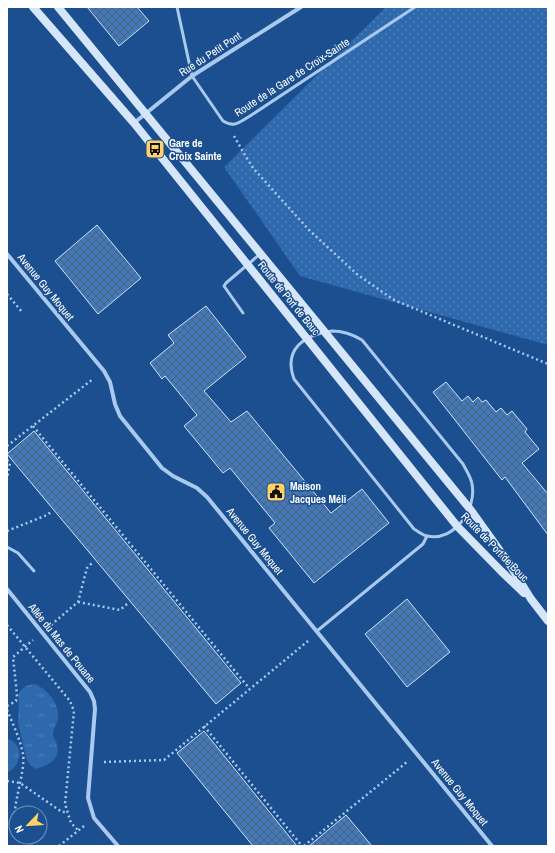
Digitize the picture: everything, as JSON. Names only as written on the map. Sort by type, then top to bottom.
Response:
[{"type":"main road","name":"Route de Port de Bouc","points":[[33,7],[134,123],[458,526],[501,572],[531,600],[548,621]]},
{"type":"main road","name":"Route de Port de Bouc","points":[[58,7],[470,509],[510,565],[531,600]]},
{"type":"street","name":"Rue du Petit Pont","points":[[134,123],[192,76],[301,7]]},
{"type":"street","name":"Avenue Guy Moquet","points":[[7,254],[104,371],[110,382],[115,404],[120,416],[162,468],[173,476],[197,488],[207,497],[492,846]]},
{"type":"street","name":"Allée du Mas de Pouane","points":[[7,589],[90,692],[94,701],[95,709],[88,798],[94,818],[118,846]]},
{"type":"lane","points":[[178,7],[192,76]]},
{"type":"lane","name":"Route de la Gare de Croix-Sainte","points":[[192,76],[223,121],[229,124],[235,124],[250,116],[415,7]]},
{"type":"lane","points":[[243,313],[224,286],[260,254]]},
{"type":"lane","points":[[341,331],[353,334],[362,340],[462,464],[472,484],[472,497],[470,509],[458,526],[445,534],[437,536],[427,536],[414,529],[294,380],[290,369],[290,359],[292,353],[314,334],[324,332],[341,331]]},
{"type":"lane","points":[[317,631],[423,544],[427,536]]},
{"type":"lane","points":[[7,547],[18,553],[34,571]]},
{"type":"path","points":[[229,124],[253,168],[309,230],[358,275],[394,300],[548,364]]},
{"type":"path","points":[[7,294],[22,312]]},
{"type":"path","points":[[7,446],[104,371]]},
{"type":"path","points":[[33,426],[249,688]]},
{"type":"path","points":[[7,460],[10,463],[7,479]]},
{"type":"path","points":[[7,531],[51,512]]},
{"type":"path","points":[[78,602],[120,610],[127,604]]},
{"type":"path","points":[[7,625],[73,706],[74,711],[65,804],[71,823],[78,830]]},
{"type":"path","points":[[98,762],[164,760],[307,640],[315,650],[325,642]]},
{"type":"path","points":[[7,710],[23,754],[23,764],[16,805]]},
{"type":"path","points":[[204,726],[303,846],[417,754]]},
{"type":"path","points":[[7,781],[20,783],[62,812],[67,812]]},
{"type":"path","points":[[60,846],[94,818]]},
{"type":"green space","points":[[386,7],[548,7],[548,345],[300,276],[224,167]]},
{"type":"green space","points":[[35,684],[49,694],[57,708],[58,719],[53,734],[58,750],[57,755],[52,762],[35,769],[27,761],[18,723],[19,693],[28,685]]},
{"type":"green space","points":[[7,739],[14,742],[18,747],[19,758],[16,765],[7,773]]},
{"type":"building","points":[[87,7],[137,7],[149,21],[119,46]]},
{"type":"building","points":[[97,225],[141,278],[98,314],[55,261]]},
{"type":"building","points":[[206,306],[246,357],[204,391],[231,422],[247,411],[331,513],[362,489],[389,523],[314,583],[269,528],[275,523],[230,468],[223,473],[184,426],[197,415],[165,376],[162,379],[150,363],[174,343],[168,335]]},
{"type":"building","points":[[446,382],[462,401],[468,396],[473,402],[478,397],[482,402],[486,400],[496,412],[501,408],[507,415],[512,411],[527,429],[525,432],[539,449],[522,463],[548,494],[548,535],[505,477],[502,480],[433,392]]},
{"type":"building","points":[[34,431],[241,683],[216,704],[7,454]]},
{"type":"building","points":[[407,599],[450,652],[407,687],[365,634]]},
{"type":"building","points":[[204,731],[297,846],[253,846],[177,753]]},
{"type":"building","points":[[346,815],[372,846],[309,846]]},
{"type":"place","name":"Gare de Croix Sainte","points":[[155,149]]},
{"type":"place","name":"Maison Jacques Méli","points":[[276,492]]}]
